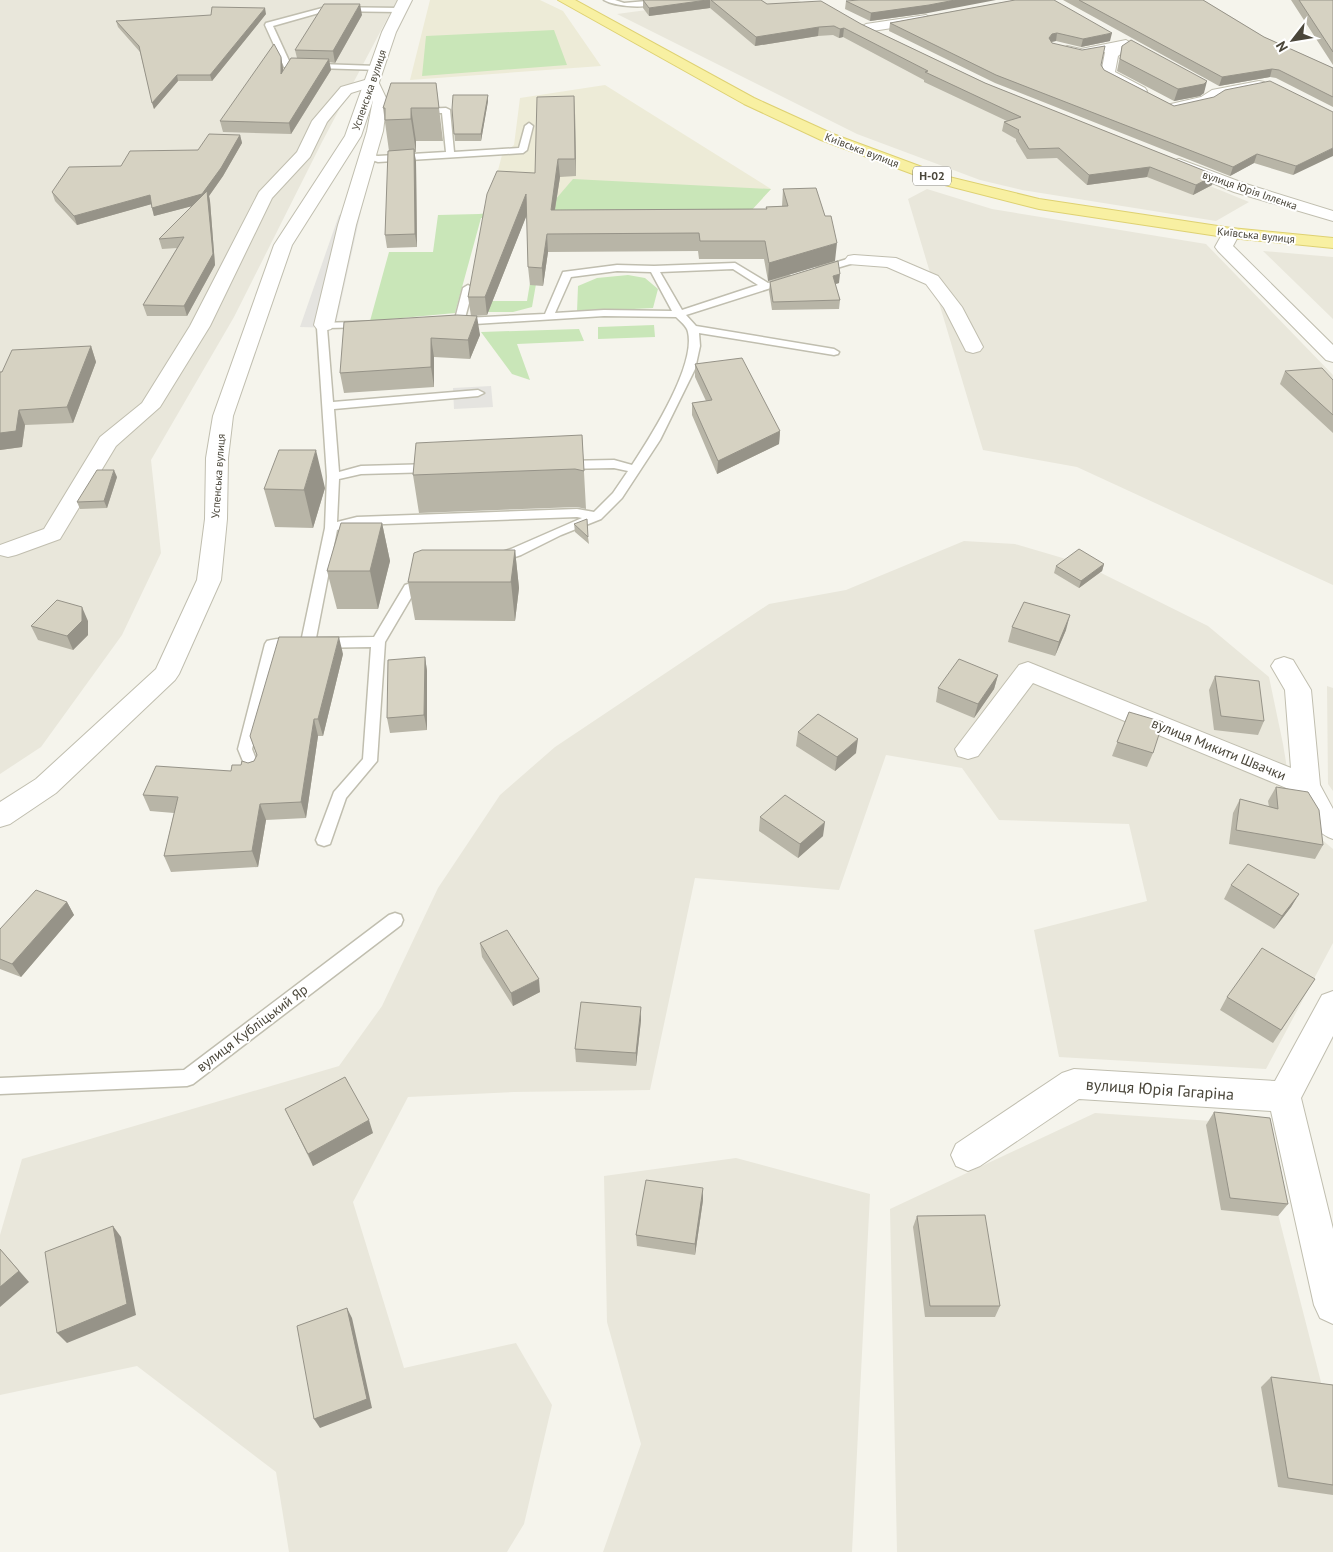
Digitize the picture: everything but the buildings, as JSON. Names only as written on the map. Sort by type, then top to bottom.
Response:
[{"type":"main road","name":"Київська вулиця","points":[[565,0],[749,101],[827,137],[943,180],[1039,204],[1230,233],[1333,243]]},
{"type":"street","name":"Успенська вулиця","points":[[0,816],[46,786],[166,674],[209,580],[216,519],[218,458],[223,416],[283,245],[353,136],[378,90],[389,32],[403,5]]},
{"type":"street","points":[[892,41],[861,25],[938,17]]},
{"type":"street","points":[[1109,34],[1130,46]]},
{"type":"street","points":[[1056,47],[1080,53],[1130,46]]},
{"type":"street","points":[[1130,46],[1110,54],[1108,74],[1172,108],[1206,101],[1217,93],[1270,83]]},
{"type":"street","points":[[1200,84],[1217,93]]},
{"type":"street","points":[[8,550],[52,534],[108,442],[150,407],[200,326],[265,196],[304,154],[320,121],[346,90],[378,90],[375,131],[347,225],[324,325]]},
{"type":"street","name":"вулиця Юрія Іллєнка","points":[[1166,159],[1240,188],[1333,216]]},
{"type":"street","points":[[1230,233],[1224,247],[1333,356]]},
{"type":"street","points":[[854,260],[890,262],[932,280],[953,307],[973,347]]},
{"type":"street","name":"вулиця Микити Швачки","points":[[1284,666],[1298,690],[1306,785],[1326,822],[1333,828]]},
{"type":"street","name":"вулиця Микити Швачки","points":[[968,749],[1028,670],[1306,785]]},
{"type":"street","points":[[1333,1005],[1284,1097],[1333,1305]]},
{"type":"street","name":"вулиця Юрія Гагаріна","points":[[968,1155],[1074,1084],[1284,1097]]},
{"type":"lane","points":[[608,0],[624,5],[653,2],[654,0]]},
{"type":"lane","points":[[378,90],[286,65],[269,25],[326,9],[403,5]]},
{"type":"lane","points":[[411,111],[446,110],[450,153]]},
{"type":"lane","points":[[368,157],[378,159],[450,153],[523,150],[529,126]]},
{"type":"lane","points":[[308,644],[331,528],[333,477],[322,328],[324,325],[458,322],[604,313],[680,314],[854,260]]},
{"type":"lane","points":[[549,316],[567,274],[617,268],[654,269],[735,266],[766,286]]},
{"type":"lane","points":[[324,840],[339,796],[370,761],[378,642],[410,588],[516,552],[557,532],[597,516],[618,496],[654,440],[690,369],[695,346],[693,329],[680,314],[654,269]]},
{"type":"lane","points":[[458,322],[468,288]]},
{"type":"lane","points":[[693,329],[834,352]]},
{"type":"lane","points":[[327,406],[478,393]]},
{"type":"lane","points":[[555,466],[614,464],[636,469]]},
{"type":"lane","points":[[333,477],[361,470],[448,468]]},
{"type":"lane","points":[[331,528],[357,521],[577,513],[597,516]]},
{"type":"lane","points":[[254,772],[245,749],[272,644],[378,642]]},
{"type":"lane","name":"вулиця Кубліцький Яр","points":[[0,1086],[187,1078],[396,920]]},
{"type":"shaded area","points":[[0,0],[397,0],[322,142],[234,317],[151,460],[161,553],[122,635],[41,747],[0,774]]},
{"type":"shaded area","points":[[430,0],[540,0],[563,11],[601,66],[410,80]]},
{"type":"shaded area","points":[[681,0],[798,0],[842,24],[1008,103],[1249,202],[1216,221],[1022,190],[980,180],[857,134],[617,14],[684,5]]},
{"type":"shaded area","points":[[605,85],[771,189],[749,213],[486,216],[502,155],[514,145],[520,98]]},
{"type":"shaded area","points":[[927,189],[992,209],[1206,244],[1333,375],[1333,585],[1077,467],[983,450],[908,199]]},
{"type":"shaded area","points":[[361,211],[335,328],[300,327],[339,215]]},
{"type":"shaded area","points":[[1263,251],[1333,257],[1333,319]]},
{"type":"shaded area","points":[[491,386],[493,407],[454,409],[453,388]]},
{"type":"shaded area","points":[[964,541],[1015,544],[1083,564],[1208,626],[1269,677],[1283,744],[1295,817],[1333,849],[1333,943],[1266,1069],[1059,1057],[1034,930],[1147,901],[1129,824],[999,820],[962,768],[886,755],[839,890],[695,878],[650,1090],[514,1092],[408,1097],[353,1202],[404,1368],[516,1343],[552,1405],[524,1524],[507,1552],[289,1552],[276,1472],[137,1366],[0,1395],[0,1235],[22,1159],[339,1066],[382,1006],[438,888],[500,795],[555,747],[769,604],[846,590]]},
{"type":"shaded area","points":[[1327,686],[1333,688],[1333,791],[1328,784]]},
{"type":"shaded area","points":[[1095,1113],[1255,1124],[1333,1429],[1333,1552],[897,1552],[890,1209]]},
{"type":"shaded area","points":[[736,1158],[870,1194],[852,1552],[603,1552],[641,1444],[607,1322],[604,1176]]},
{"type":"green space","points":[[554,30],[567,65],[422,76],[426,36]]},
{"type":"green space","points":[[573,179],[771,189],[749,213],[481,218],[455,313],[370,321],[389,252],[433,252],[438,215],[479,214],[549,207]]},
{"type":"green space","points":[[628,275],[645,278],[658,289],[653,308],[577,312],[578,286],[597,278]]},
{"type":"green space","points":[[530,283],[536,284],[532,307],[513,312],[476,312],[473,301],[527,301]]},
{"type":"green space","points":[[654,325],[655,337],[598,339],[598,327]]},
{"type":"green space","points":[[579,329],[584,341],[517,344],[530,380],[512,374],[481,332]]}]
